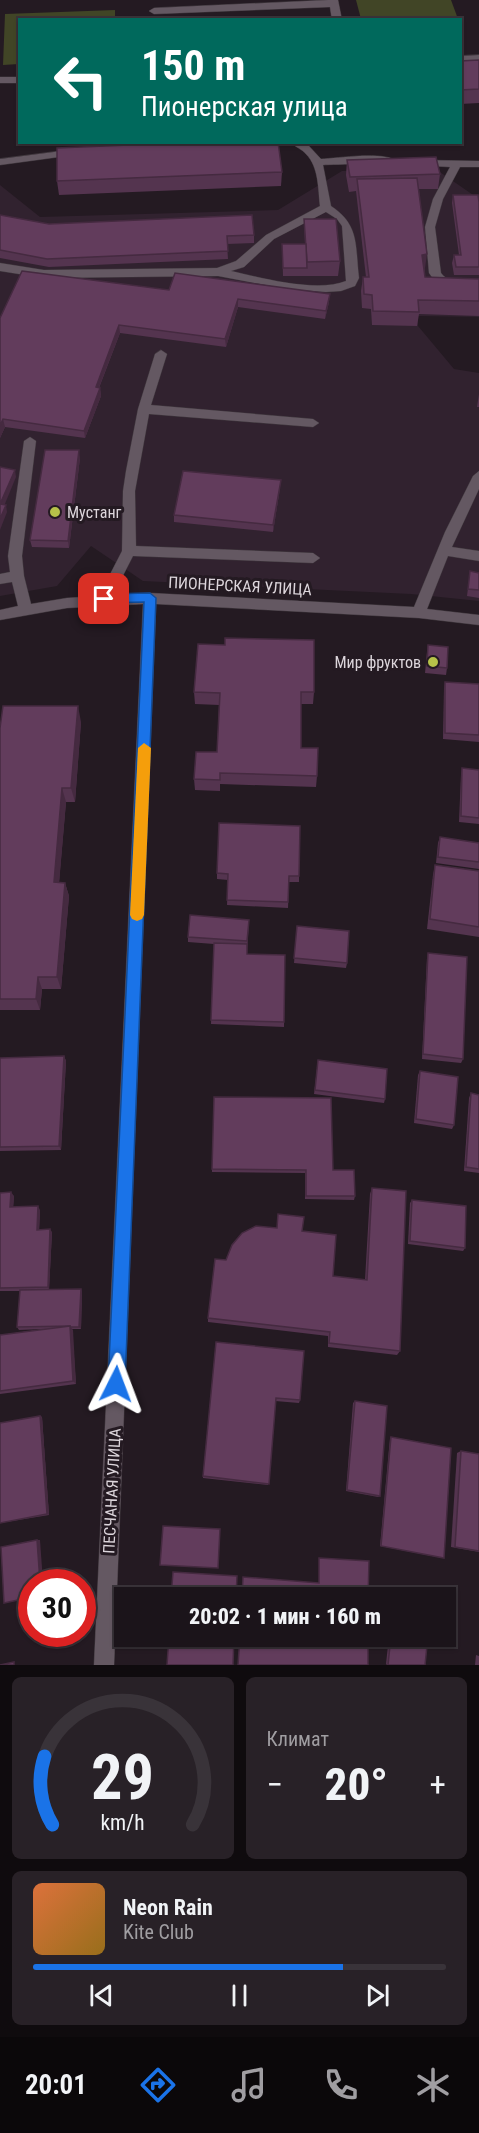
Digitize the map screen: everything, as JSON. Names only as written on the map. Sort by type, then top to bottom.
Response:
[{"type":"street","points":[[154,11],[333,2],[337,18]]},
{"type":"street","points":[[462,59],[479,58]]},
{"type":"street","points":[[0,80],[18,80]]},
{"type":"street","points":[[0,267],[44,274],[218,272],[284,286],[338,288],[347,286],[353,278],[347,226],[341,217],[326,207],[320,162],[311,151],[299,144]]},
{"type":"street","points":[[0,162],[58,153],[93,151]]},
{"type":"street","points":[[320,162],[367,159],[456,165],[479,164]]},
{"type":"street","points":[[456,165],[438,199],[430,227],[435,273],[441,281],[454,285],[479,286]]},
{"type":"street","points":[[218,272],[240,264],[270,237],[326,207]]},
{"type":"street","points":[[104,599],[129,551],[129,491],[144,410],[161,354]]},
{"type":"street","points":[[144,410],[313,423]]},
{"type":"street","points":[[27,610],[17,576],[15,545],[30,441]]},
{"type":"street","points":[[419,614],[444,550],[479,476]]},
{"type":"street","points":[[444,550],[479,556]]},
{"type":"street","points":[[129,551],[313,558]]},
{"type":"street","points":[[0,579],[17,576]]},
{"type":"street","name":"ПИОНЕРСКАЯ УЛИЦА","points":[[0,615],[104,599],[150,598],[419,614],[479,620]]},
{"type":"street","name":"ПЕСЧАНАЯ УЛИЦА","points":[[104,1665],[150,598]]},
{"type":"shaded area","points":[[434,168],[479,199],[479,317],[418,316],[418,326],[454,369],[479,373],[479,601],[411,594],[143,581],[91,546],[57,586],[0,596],[0,185],[40,217],[278,210],[342,171]]},
{"type":"green space","points":[[356,0],[451,0],[458,18],[361,18]]},
{"type":"green space","points":[[115,10],[115,18],[18,18],[18,64],[3,65],[5,14]]},
{"type":"building","points":[[479,60],[479,89],[462,90],[462,61]]},
{"type":"building","points":[[152,144],[278,144],[282,172],[57,181],[57,148]]},
{"type":"building","points":[[436,157],[440,174],[350,177],[347,160]]},
{"type":"building","points":[[417,178],[427,254],[422,255],[425,277],[479,279],[479,301],[418,300],[419,312],[373,311],[372,295],[364,294],[363,277],[369,277],[357,179]]},
{"type":"building","points":[[453,195],[478,195],[479,267],[456,267],[454,255],[461,255]]},
{"type":"building","points":[[0,215],[49,224],[252,215],[254,235],[227,236],[228,251],[47,259],[0,250]]},
{"type":"building","points":[[304,219],[336,219],[340,261],[307,262]]},
{"type":"building","points":[[282,244],[306,244],[307,268],[283,268]]},
{"type":"building","points":[[22,271],[169,290],[175,273],[330,294],[326,311],[238,299],[225,339],[119,325],[96,387],[100,388],[84,431],[3,419],[0,426],[0,318]]},
{"type":"building","name":"Мустанг","points":[[45,450],[79,450],[68,541],[30,540]]},
{"type":"building","points":[[0,467],[15,470],[0,504]]},
{"type":"building","points":[[183,471],[281,480],[273,525],[174,515]]},
{"type":"building","points":[[0,504],[6,505],[0,519]]},
{"type":"building","points":[[470,571],[479,573],[479,590],[468,589]]},
{"type":"building","points":[[225,638],[314,640],[314,692],[301,692],[301,748],[318,748],[317,776],[220,773],[220,780],[194,779],[196,752],[217,752],[220,693],[194,692],[198,644],[225,645]]},
{"type":"building","points":[[428,645],[448,647],[447,668],[427,666]]},
{"type":"building","points":[[445,682],[479,684],[479,735],[445,733]]},
{"type":"building","points":[[3,706],[78,706],[71,788],[62,788],[54,882],[65,883],[57,977],[38,977],[36,999],[0,999],[0,728]]},
{"type":"building","points":[[462,768],[479,770],[479,818],[461,816]]},
{"type":"building","points":[[219,823],[300,826],[299,876],[289,876],[288,902],[227,900],[228,874],[217,873]]},
{"type":"building","points":[[440,837],[479,843],[479,862],[438,857]]},
{"type":"building","points":[[435,865],[479,871],[479,927],[430,919]]},
{"type":"building","points":[[190,915],[249,920],[247,941],[188,937]]},
{"type":"building","points":[[297,926],[349,931],[347,963],[294,958]]},
{"type":"building","points":[[214,943],[247,944],[247,954],[285,955],[284,1022],[211,1020]]},
{"type":"building","points":[[428,953],[467,957],[463,1059],[423,1054]]},
{"type":"building","points":[[64,1056],[59,1146],[0,1147],[0,1058]]},
{"type":"building","points":[[318,1060],[387,1069],[385,1099],[315,1090]]},
{"type":"building","points":[[420,1071],[458,1077],[454,1125],[416,1119]]},
{"type":"building","points":[[471,1093],[479,1095],[479,1169],[466,1167]]},
{"type":"building","points":[[214,1097],[331,1098],[333,1170],[354,1170],[355,1196],[306,1196],[306,1170],[212,1169]]},
{"type":"building","points":[[372,1188],[406,1191],[400,1351],[329,1343],[330,1332],[208,1318],[215,1259],[226,1260],[232,1245],[242,1233],[256,1226],[277,1228],[278,1214],[304,1217],[302,1231],[336,1235],[333,1276],[367,1280]]},
{"type":"building","points":[[11,1192],[10,1207],[38,1206],[37,1230],[50,1229],[48,1287],[0,1288],[0,1193]]},
{"type":"building","points":[[412,1200],[466,1206],[465,1248],[410,1241]]},
{"type":"building","points":[[81,1289],[79,1327],[17,1327],[20,1290]]},
{"type":"building","points":[[70,1326],[73,1381],[0,1391],[0,1335]]},
{"type":"building","points":[[216,1342],[304,1351],[300,1400],[276,1398],[269,1484],[203,1476]]},
{"type":"building","points":[[355,1401],[387,1406],[380,1496],[347,1490]]},
{"type":"building","points":[[40,1416],[47,1514],[0,1523],[0,1423]]},
{"type":"building","points":[[391,1437],[451,1448],[444,1558],[381,1546]]},
{"type":"building","points":[[461,1451],[479,1454],[479,1551],[455,1547]]},
{"type":"building","points":[[163,1526],[220,1529],[218,1568],[160,1565]]},
{"type":"building","points":[[37,1540],[39,1569],[18,1569],[18,1600],[4,1603],[1,1547]]},
{"type":"building","points":[[319,1558],[369,1561],[368,1587],[243,1587],[243,1577],[319,1583]]},
{"type":"building","points":[[173,1572],[237,1576],[236,1587],[172,1587]]},
{"type":"building","points":[[168,1647],[234,1647],[233,1665],[167,1665]]},
{"type":"building","points":[[239,1647],[368,1647],[368,1665],[238,1665]]},
{"type":"building","points":[[390,1647],[427,1647],[425,1665],[388,1665]]},
{"type":"slow traffic","points":[[137,915],[144,748]]},
{"type":"place","name":"Мустанг","points":[[55,512]]},
{"type":"place","name":"Мир фруктов","points":[[433,662]]},
{"type":"route","points":[[104,599],[150,598],[116,1384]]}]
